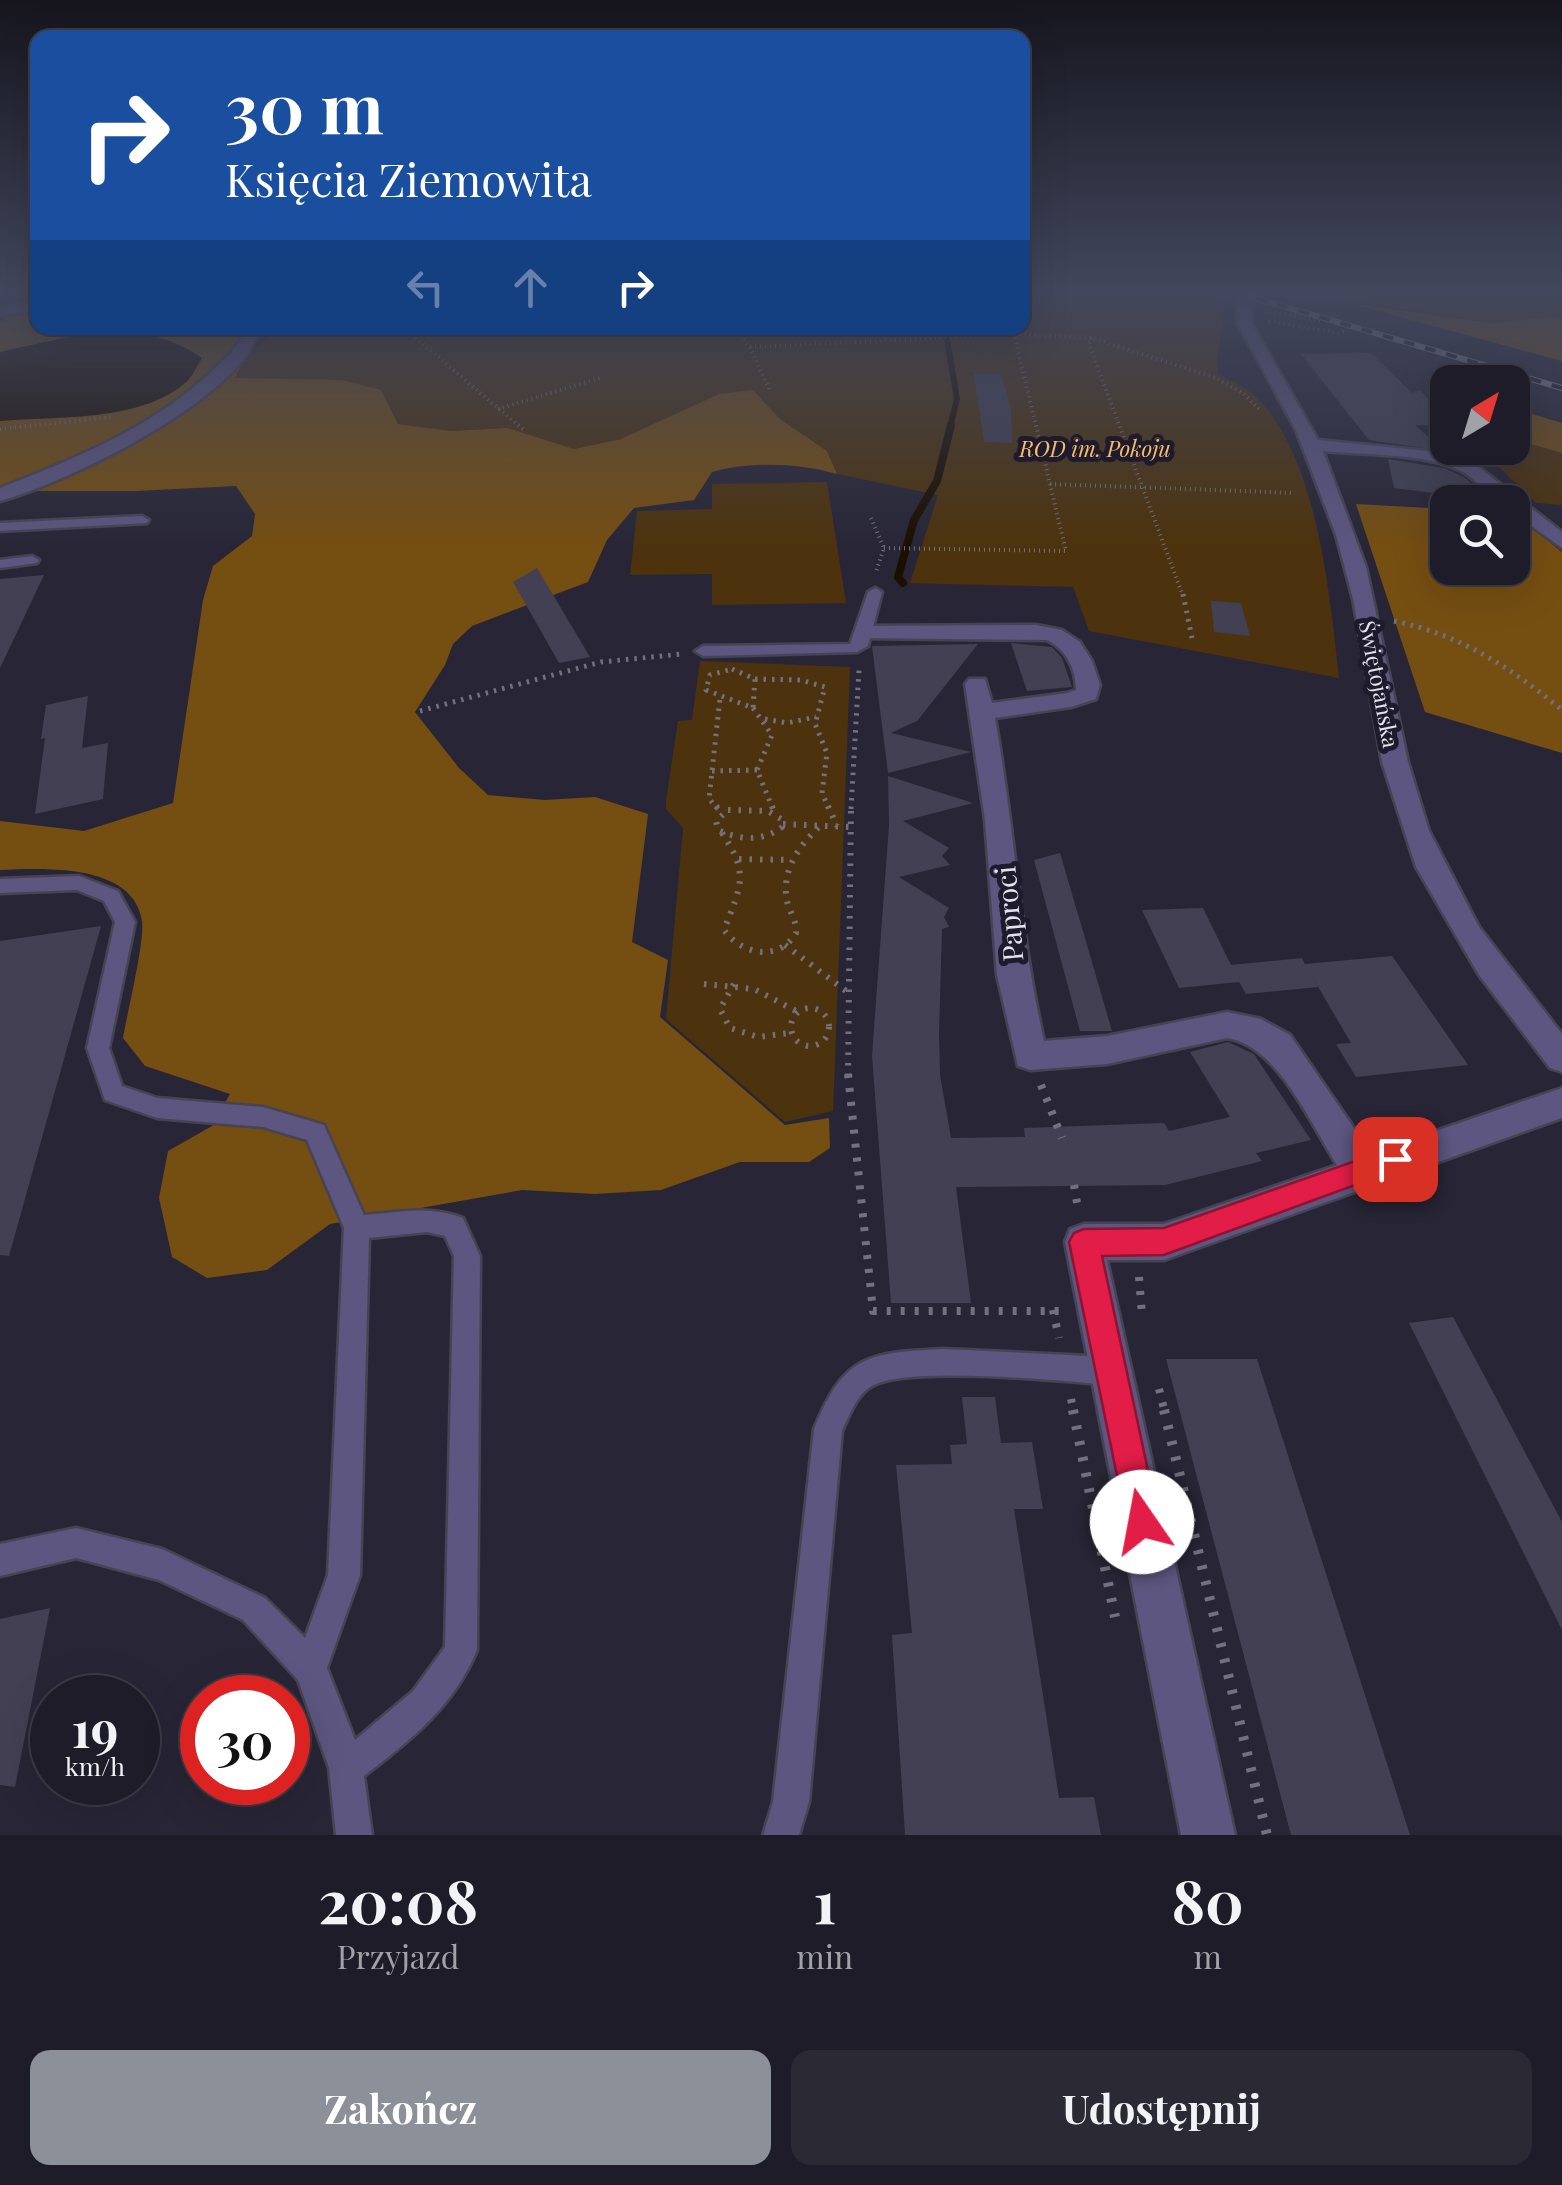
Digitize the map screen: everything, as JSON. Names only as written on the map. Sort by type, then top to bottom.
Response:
[{"type":"street","points":[[0,495],[160,424],[215,378]]},
{"type":"street","name":"Świętojańska","points":[[1275,378],[1312,445],[1347,538],[1368,616],[1403,796],[1424,852],[1458,918],[1509,996],[1562,1058]]},
{"type":"street","points":[[1312,445],[1428,456],[1466,466],[1562,542]]},
{"type":"street","name":"Paproci","points":[[863,639],[1036,632],[1060,636],[1074,646],[1090,684],[1087,694],[1071,700],[979,698],[999,820],[1014,975],[1030,1056]]},
{"type":"street","points":[[1030,1056],[1107,1050],[1227,1025],[1248,1028],[1278,1046],[1361,1170]]},
{"type":"street","points":[[1208,1835],[1084,1242],[1164,1242],[1361,1170],[1562,1103]]},
{"type":"lane","points":[[0,527],[142,520]]},
{"type":"lane","points":[[0,564],[32,560]]},
{"type":"lane","points":[[704,651],[831,652],[863,639],[875,592]]},
{"type":"lane","points":[[0,886],[79,883],[111,896],[125,922],[98,1048],[112,1092],[157,1108],[263,1118],[316,1132],[357,1228],[344,1575],[310,1668]]},
{"type":"lane","points":[[346,1768],[416,1714],[444,1685],[461,1650],[467,1256],[454,1226],[426,1220],[357,1228]]},
{"type":"lane","points":[[782,1835],[791,1802],[828,1429],[846,1397],[861,1376],[893,1366],[992,1363],[1110,1371]]},
{"type":"lane","points":[[0,1560],[76,1543],[162,1565],[254,1609],[310,1668],[330,1714],[346,1768],[354,1835]]},
{"type":"path","points":[[462,378],[524,430]]},
{"type":"path","points":[[497,410],[602,378]]},
{"type":"path","points":[[764,378],[770,391]]},
{"type":"path","points":[[884,548],[1066,551],[1024,378]]},
{"type":"path","points":[[1102,378],[1182,588],[1192,638]]},
{"type":"path","points":[[1214,378],[1242,392],[1262,412]]},
{"type":"path","points":[[0,429],[49,427],[120,416]]},
{"type":"path","points":[[1050,484],[1295,493]]},
{"type":"path","points":[[872,518],[884,548],[874,578],[875,592]]},
{"type":"path","points":[[1368,616],[1438,629],[1508,664],[1562,710]]},
{"type":"path","points":[[863,639],[850,827],[846,1029],[873,1312],[1053,1310],[1118,1629]]},
{"type":"path","points":[[420,712],[601,662],[704,651]]},
{"type":"path","points":[[757,770],[772,742],[764,719],[753,708],[710,694],[705,685],[716,672],[740,670],[755,679],[810,680],[822,684],[826,691],[816,718],[827,753],[822,792],[837,826]]},
{"type":"path","points":[[753,708],[755,679]]},
{"type":"path","points":[[720,698],[709,799],[721,812]]},
{"type":"path","points":[[764,719],[787,722],[816,718]]},
{"type":"path","points":[[712,771],[757,770]]},
{"type":"path","points":[[757,770],[782,824]]},
{"type":"path","points":[[774,812],[728,810],[716,821],[739,859],[742,881],[740,895],[725,921],[728,939],[747,951],[759,953],[785,945],[796,933],[786,882],[790,860],[820,826]]},
{"type":"path","points":[[782,824],[850,827]]},
{"type":"path","points":[[722,833],[768,836],[779,832],[782,824]]},
{"type":"path","points":[[739,859],[790,860]]},
{"type":"path","points":[[785,945],[847,992]]},
{"type":"path","points":[[704,984],[765,989],[798,1012],[818,1010],[828,1018],[832,1029],[827,1038],[814,1044],[800,1042],[790,1033],[789,1022],[798,1012]]},
{"type":"path","points":[[734,984],[720,1010],[733,1031],[750,1038],[790,1033]]},
{"type":"path","points":[[832,1029],[846,1029]]},
{"type":"path","points":[[1030,1056],[1062,1138]]},
{"type":"green space","name":"ROD im. Pokoju","points":[[1225,378],[1252,393],[1274,418],[1292,450],[1306,487],[1325,567],[1339,678],[1089,631],[1073,587],[910,583],[938,495],[837,474],[827,451],[780,419],[753,390],[621,439],[574,449],[506,428],[451,431],[398,424],[381,390],[234,379]]},
{"type":"green space","points":[[1530,444],[1562,453],[1562,505],[1536,503],[1530,497],[1530,485],[1518,485],[1498,466],[1530,465]]},
{"type":"green space","points":[[827,482],[846,603],[712,605],[712,574],[630,575],[637,511],[712,509],[712,484]]},
{"type":"green space","points":[[700,661],[850,667],[833,1111],[785,1122],[666,1019],[683,828],[666,809],[666,801],[678,721],[692,720]]},
{"type":"shaded area","points":[[0,378],[190,378],[165,396],[121,411],[0,421]]},
{"type":"shaded area","points":[[152,378],[342,380],[381,390],[398,424],[451,431],[507,428],[574,449],[621,439],[719,394],[753,390],[780,419],[827,451],[837,474],[774,465],[726,468],[712,472],[694,500],[634,508],[607,540],[588,582],[472,626],[453,644],[445,665],[415,712],[459,768],[488,795],[545,800],[595,797],[648,814],[632,942],[668,960],[660,1017],[785,1125],[829,1118],[830,1148],[809,1162],[740,1162],[661,1190],[595,1194],[522,1190],[330,1224],[267,1270],[207,1278],[172,1257],[159,1198],[168,1151],[212,1126],[230,1094],[145,1066],[123,1038],[142,921],[135,902],[122,888],[84,873],[0,870],[0,821],[84,831],[173,803],[203,600],[213,566],[252,536],[255,514],[236,486],[0,491],[0,421],[119,410],[153,402]]},
{"type":"shaded area","points":[[1530,413],[1562,423],[1562,453],[1530,444]]},
{"type":"shaded area","points":[[1356,504],[1430,508],[1430,585],[1530,585],[1530,527],[1562,552],[1562,753],[1425,712]]},
{"type":"building","points":[[975,378],[1002,378],[1011,408],[1012,443],[984,442]]},
{"type":"building","points":[[1320,378],[1396,378],[1412,393],[1420,390],[1430,401],[1430,425],[1415,425],[1430,438],[1430,449],[1369,440]]},
{"type":"building","points":[[1388,459],[1444,468],[1474,485],[1430,485],[1430,492],[1394,488]]},
{"type":"building","points":[[537,568],[590,657],[559,663],[513,582]]},
{"type":"building","points":[[44,575],[0,668],[0,579]]},
{"type":"building","points":[[1211,601],[1241,603],[1250,636],[1214,632]]},
{"type":"building","points":[[1011,643],[1052,647],[1062,658],[1072,687],[1027,691]]},
{"type":"building","points":[[978,644],[917,721],[891,733],[971,752],[888,773],[872,646]]},
{"type":"building","points":[[88,696],[82,748],[108,743],[103,799],[35,814],[46,705]]},
{"type":"building","points":[[888,776],[973,803],[903,821],[949,848],[942,856],[950,865],[899,877],[949,908],[944,917],[949,927],[942,929],[939,1033],[940,1075],[951,1138],[1025,1137],[1024,1128],[1164,1123],[1169,1131],[1230,1117],[1190,1052],[1228,1042],[1254,1054],[1311,1140],[1256,1153],[1262,1161],[1165,1185],[956,1187],[971,1303],[891,1303],[872,1056],[889,825]]},
{"type":"building","points":[[1060,853],[1112,1031],[1080,1031],[1034,860]]},
{"type":"building","points":[[1203,908],[1231,965],[1302,958],[1305,964],[1392,956],[1468,1065],[1356,1077],[1336,1044],[1351,1043],[1310,973],[1318,987],[1246,994],[1239,982],[1179,988],[1142,910]]},
{"type":"building","points":[[101,926],[9,1256],[0,1255],[0,941]]},
{"type":"building","points":[[1453,1317],[1562,1522],[1562,1630],[1409,1323]]},
{"type":"building","points":[[1166,1359],[1257,1359],[1410,1835],[1291,1835]]},
{"type":"building","points":[[962,1397],[995,1397],[1001,1443],[1032,1442],[1043,1509],[1014,1509],[1059,1798],[1094,1797],[1101,1835],[905,1835],[892,1635],[912,1633],[896,1465],[952,1464],[950,1445],[967,1444]]},
{"type":"building","points":[[50,1608],[37,1675],[30,1675],[30,1710],[15,1787],[0,1785],[0,1619]]},
{"type":"waterway","points":[[950,427],[957,399],[953,378]]},
{"type":"waterway","points":[[903,583],[898,577],[914,520],[937,481],[951,425]]},
{"type":"railway","points":[[1527,378],[1562,388]]},
{"type":"route","points":[[1142,1522],[1084,1242],[1164,1242],[1395,1159]]}]
